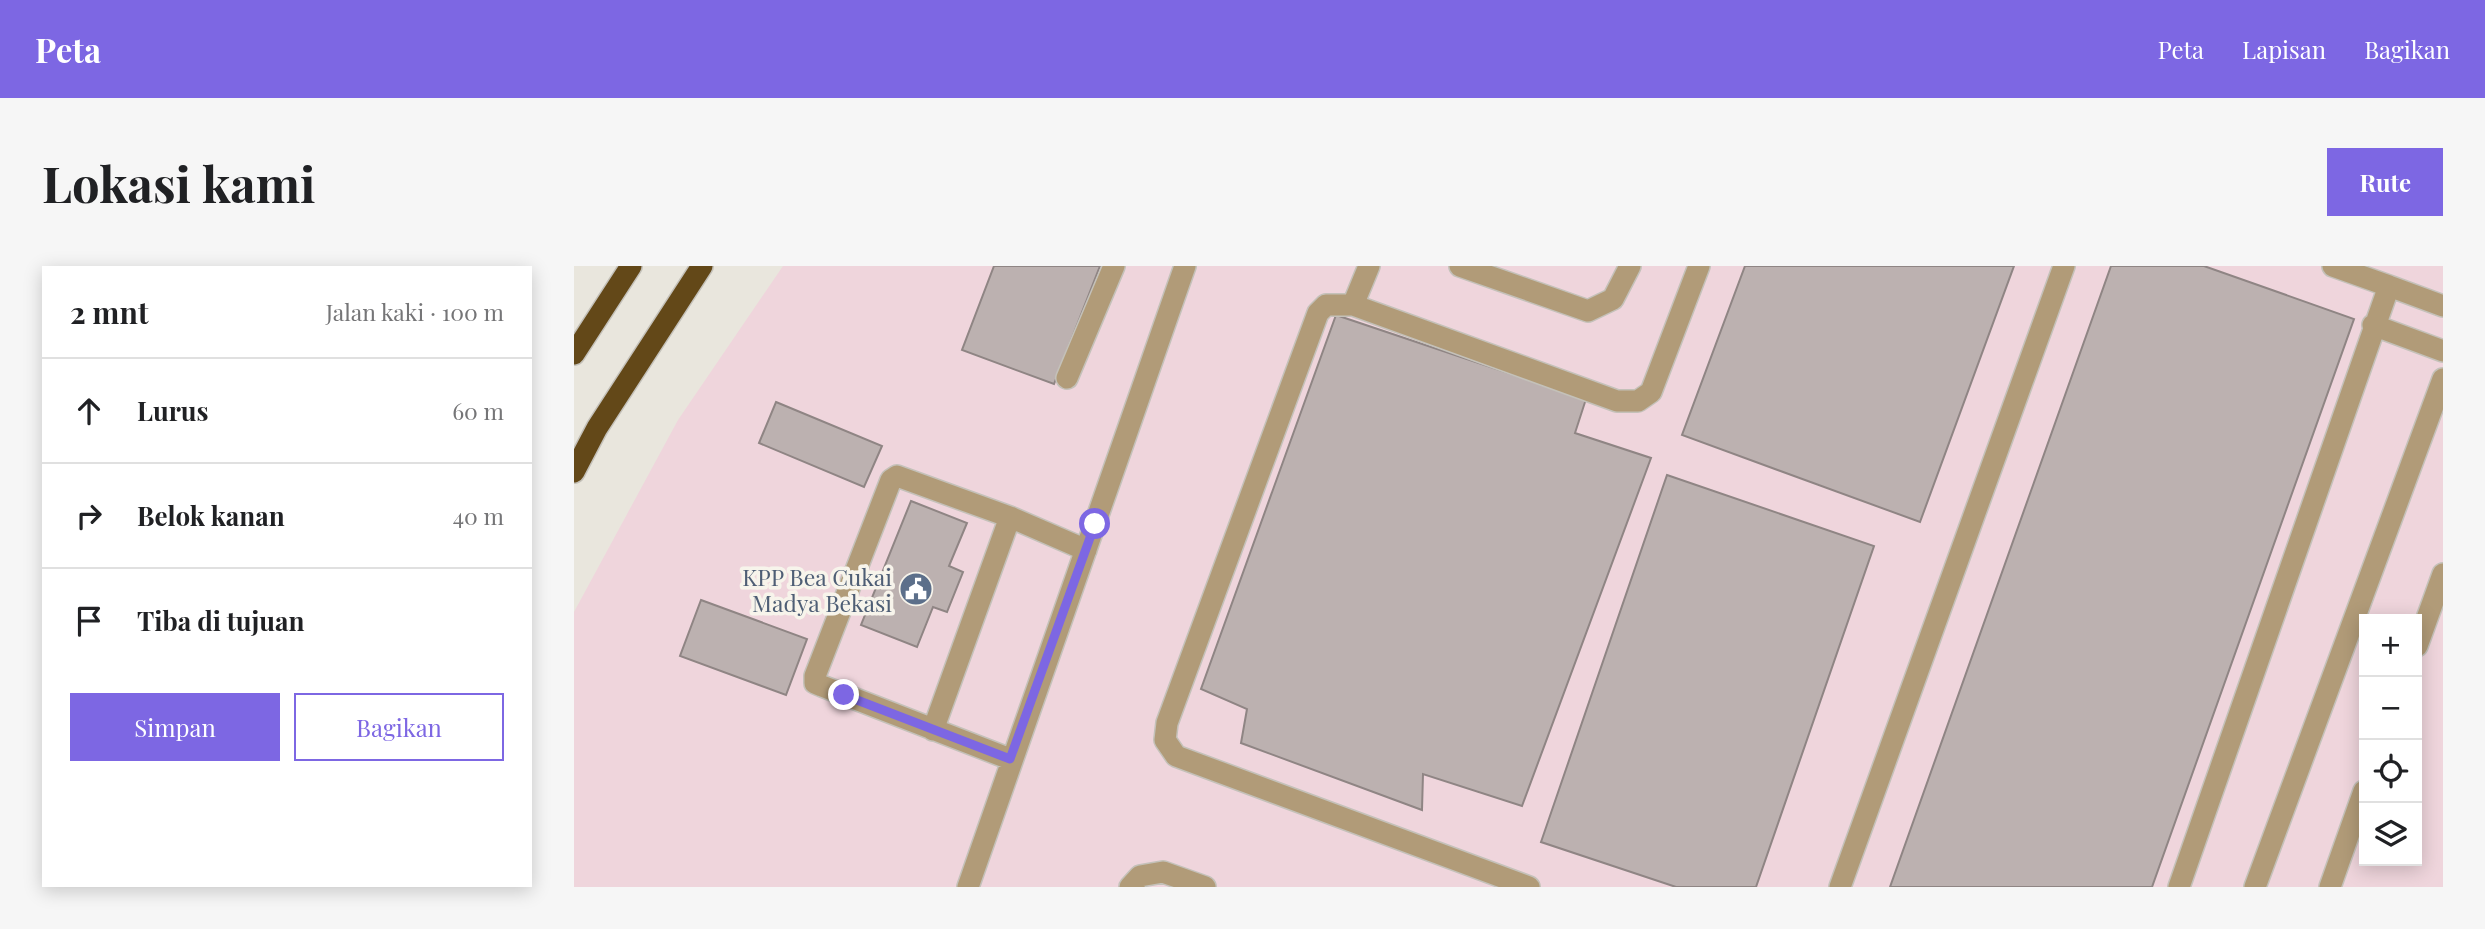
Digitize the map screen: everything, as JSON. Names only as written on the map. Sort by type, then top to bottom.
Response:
[{"type":"highway","points":[[574,354],[631,266]]},
{"type":"highway","points":[[574,472],[597,428],[702,266]]},
{"type":"lane","points":[[1067,378],[1114,266]]},
{"type":"lane","points":[[968,887],[1010,759],[1185,266]]},
{"type":"lane","points":[[1353,305],[1368,266]]},
{"type":"lane","points":[[1460,266],[1588,311],[1613,299],[1630,266]]},
{"type":"lane","points":[[1529,887],[1176,756],[1165,740],[1167,723],[1318,313],[1326,305],[1353,305],[1618,401],[1638,401],[1651,392],[1699,266]]},
{"type":"lane","points":[[1840,887],[2064,266]]},
{"type":"lane","points":[[2333,266],[2443,306]]},
{"type":"lane","points":[[2179,887],[2373,325],[2389,286]]},
{"type":"lane","points":[[2373,325],[2443,351]]},
{"type":"lane","points":[[2255,887],[2443,379]]},
{"type":"lane","points":[[1010,759],[822,686],[816,683],[815,676],[891,480],[903,476],[1010,517],[1086,550]]},
{"type":"lane","points":[[933,730],[1010,517]]},
{"type":"lane","points":[[2422,632],[2443,573]]},
{"type":"lane","points":[[2330,887],[2360,803]]},
{"type":"lane","points":[[1130,887],[1140,876],[1163,872],[1205,887]]},
{"type":"shaded area","points":[[783,266],[2443,266],[2443,887],[574,887],[574,612],[678,420]]},
{"type":"building","points":[[994,266],[1100,266],[1054,384],[962,350]]},
{"type":"building","points":[[1745,266],[2014,266],[1920,522],[1682,435]]},
{"type":"building","points":[[2111,266],[2204,266],[2354,319],[2152,887],[1890,887]]},
{"type":"building","points":[[1336,315],[1586,399],[1575,433],[1651,458],[1522,806],[1423,774],[1422,810],[1241,743],[1247,709],[1201,689]]},
{"type":"building","points":[[776,402],[882,446],[864,487],[759,443]]},
{"type":"building","points":[[1667,475],[1874,546],[1756,887],[1676,887],[1541,842]]},
{"type":"building","name":"KPP Bea Cukai Madya Bekasi","points":[[911,501],[967,523],[949,566],[963,572],[947,612],[933,607],[917,647],[861,625]]},
{"type":"building","points":[[701,600],[807,639],[786,695],[680,656]]},
{"type":"place","name":"KPP Bea Cukai Madya Bekasi","points":[[916,589]]},
{"type":"route","points":[[844,695],[1010,759],[1095,524]]}]
